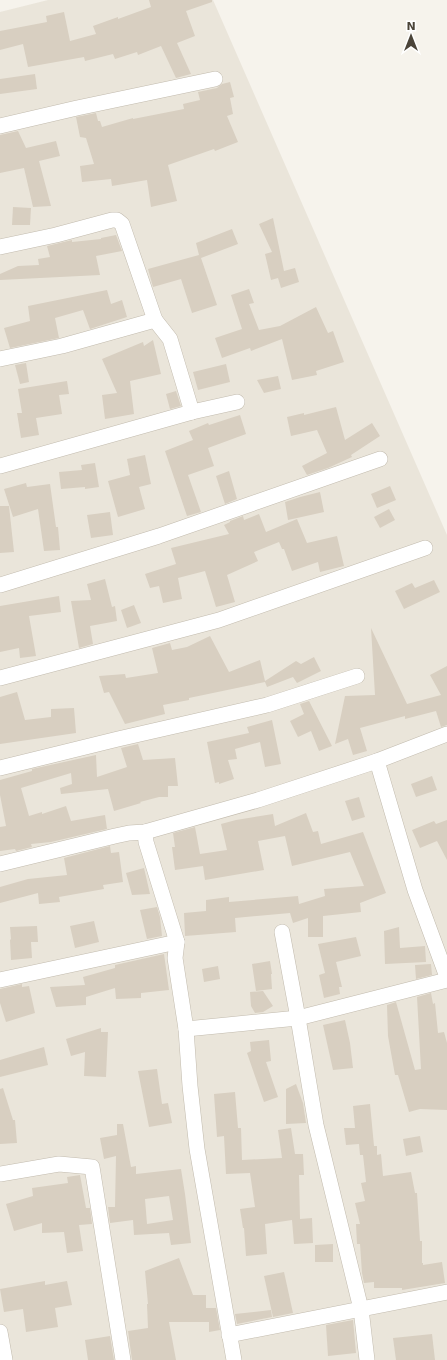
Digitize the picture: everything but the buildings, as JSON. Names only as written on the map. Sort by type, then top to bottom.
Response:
[{"type":"street","points":[[0,126],[215,79]]},
{"type":"street","points":[[0,247],[56,235],[112,220],[117,220],[122,224],[155,320],[170,339],[192,412]]},
{"type":"street","points":[[0,359],[62,346],[155,320]]},
{"type":"street","points":[[0,466],[192,412],[237,402]]},
{"type":"street","points":[[0,585],[159,536],[380,459]]},
{"type":"street","points":[[0,678],[219,620],[425,548]]},
{"type":"street","points":[[0,768],[267,705],[357,676]]},
{"type":"street","points":[[0,864],[115,836],[145,832],[258,800],[377,761],[447,734]]},
{"type":"street","points":[[377,761],[415,890],[447,977]]},
{"type":"street","points":[[145,832],[146,842],[176,942],[175,958],[186,1029],[190,1086],[197,1149],[234,1360]]},
{"type":"street","points":[[282,932],[316,1125],[361,1309],[367,1360]]},
{"type":"street","points":[[0,980],[176,942]]},
{"type":"street","points":[[186,1029],[298,1018],[447,980]]},
{"type":"street","points":[[0,1174],[59,1164],[92,1167],[123,1360]]},
{"type":"street","points":[[229,1335],[447,1293]]},
{"type":"street","points":[[0,1332],[5,1360]]},
{"type":"shaded area","points":[[48,0],[213,0],[447,535],[447,1360],[0,1360],[0,12]]}]
